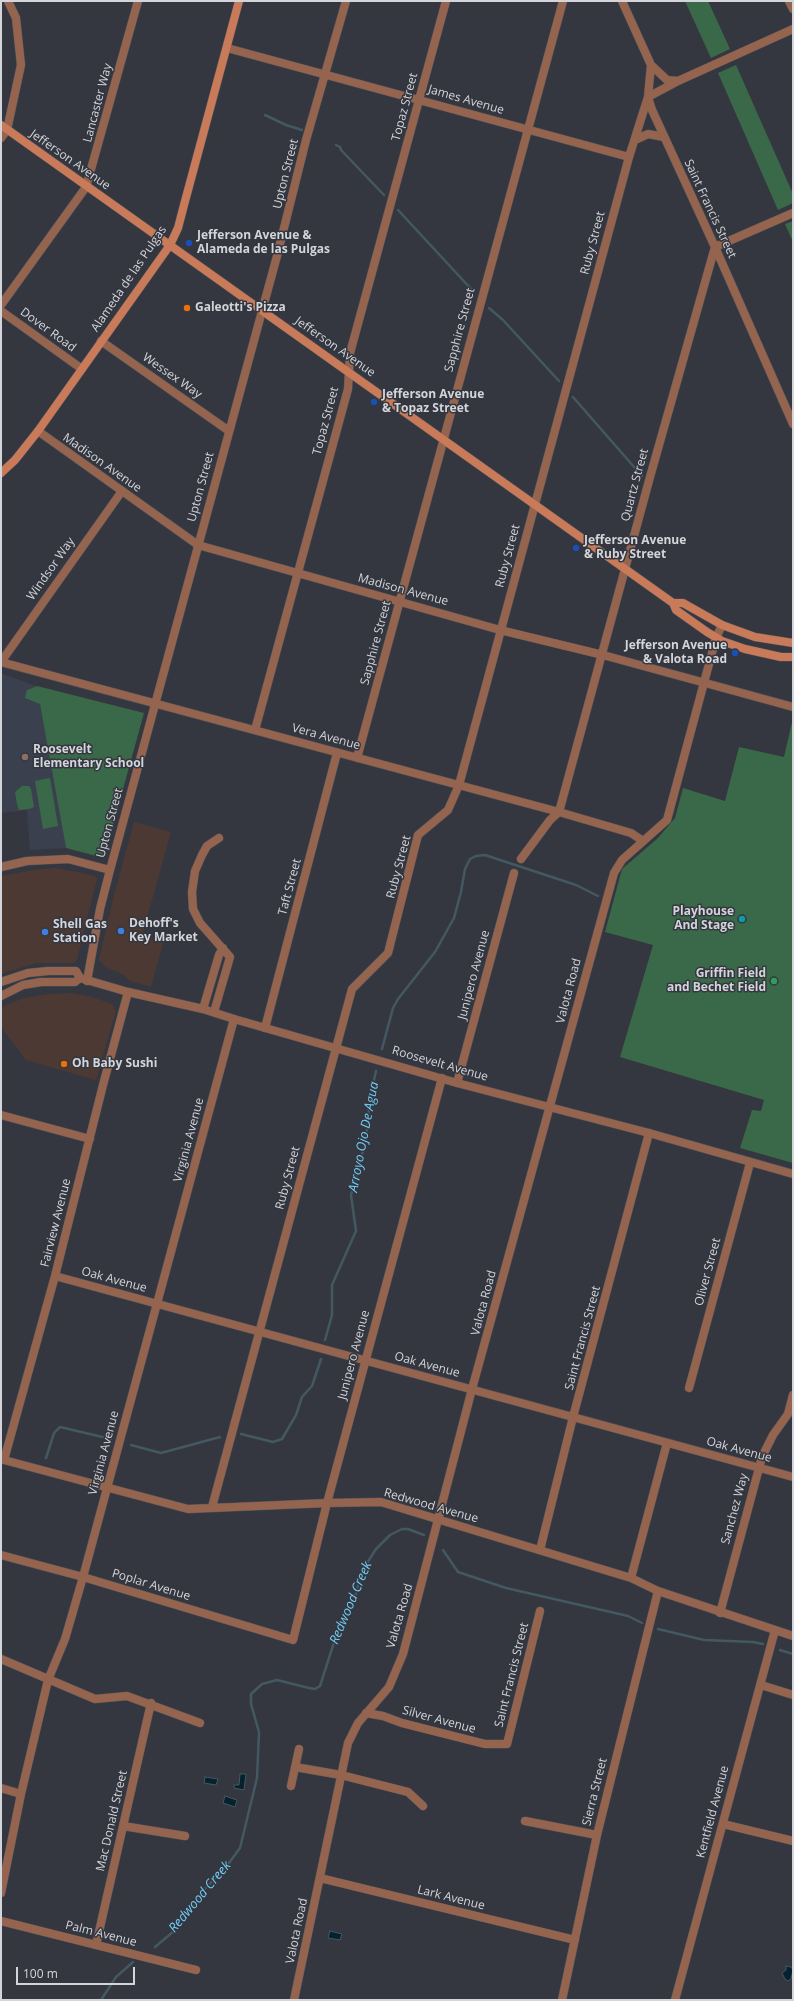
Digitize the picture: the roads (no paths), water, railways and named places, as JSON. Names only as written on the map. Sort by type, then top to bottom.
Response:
[{"type":"main road","name":"Alameda de las Pulgas","points":[[1,474],[15,460],[38,431],[170,245],[178,228],[239,1]]},
{"type":"main road","name":"Jefferson Avenue","points":[[4,128],[673,603],[676,610],[716,638],[745,649],[781,657],[793,657]]},
{"type":"main road","name":"Jefferson Avenue","points":[[673,603],[683,603],[722,625],[755,637],[793,643]]},
{"type":"street","points":[[1,138],[22,65],[16,18],[8,1]]},
{"type":"street","name":"Lancaster Way","points":[[1,305],[86,186],[138,1]]},
{"type":"street","name":"Upton Street","points":[[83,980],[110,870],[262,310],[306,140],[326,75],[346,1]]},
{"type":"street","name":"Topaz Street","points":[[255,730],[348,389],[350,353],[446,1]]},
{"type":"street","name":"Sapphire Street","points":[[357,758],[563,1]]},
{"type":"street","name":"Saint Francis Street","points":[[622,1],[651,65],[648,97],[664,137],[715,247],[793,424]]},
{"type":"street","points":[[789,1],[793,9]]},
{"type":"street","points":[[648,97],[793,29]]},
{"type":"street","name":"James Avenue","points":[[226,48],[628,157]]},
{"type":"street","points":[[651,65],[667,80],[678,82]]},
{"type":"street","name":"Ruby Street","points":[[212,1507],[335,1047],[352,990],[388,953],[418,835],[448,810],[459,785],[628,157],[648,97]]},
{"type":"street","points":[[634,140],[648,134],[664,137]]},
{"type":"street","points":[[715,247],[793,213]]},
{"type":"street","name":"Quartz Street","points":[[559,812],[715,247]]},
{"type":"street","name":"Dover Road","points":[[1,311],[82,369]]},
{"type":"street","name":"Wessex Way","points":[[101,341],[229,431]]},
{"type":"street","name":"Madison Avenue","points":[[38,431],[198,545],[500,630],[603,655],[793,707]]},
{"type":"street","name":"Windsor Way","points":[[1,662],[122,491]]},
{"type":"street","name":"Valota Road","points":[[294,2000],[348,1743],[358,1723],[389,1687],[403,1654],[472,1389],[614,873],[622,860],[667,820],[716,638],[722,625]]},
{"type":"street","name":"Vera Avenue","points":[[1,662],[559,812],[631,833],[643,841]]},
{"type":"street","name":"Taft Street","points":[[265,1028],[337,752]]},
{"type":"street","points":[[521,859],[550,820],[559,812]]},
{"type":"street","points":[[214,1012],[230,957],[200,923],[193,909],[192,892],[195,871],[202,855],[207,846],[219,838]]},
{"type":"street","points":[[1,866],[27,861],[68,859],[110,870]]},
{"type":"street","name":"Junipero Avenue","points":[[457,1083],[514,873]]},
{"type":"street","points":[[203,1009],[219,955],[223,948]]},
{"type":"street","name":"Roosevelt Avenue","points":[[1,982],[28,973],[48,971],[76,971],[83,980]]},
{"type":"street","name":"Roosevelt Avenue","points":[[1,996],[23,985],[41,982],[75,982],[83,980],[214,1012],[457,1083],[649,1133],[793,1174]]},
{"type":"street","name":"Fairview Avenue","points":[[4,1460],[55,1276],[128,992]]},
{"type":"street","name":"Virginia Avenue","points":[[1,1893],[21,1794],[48,1680],[65,1639],[83,1577],[234,1019]]},
{"type":"street","name":"Junipero Avenue","points":[[293,1640],[327,1502],[442,1078]]},
{"type":"street","points":[[1,1114],[90,1139]]},
{"type":"street","name":"Saint Francis Street","points":[[540,1550],[573,1417],[649,1133]]},
{"type":"street","name":"Oliver Street","points":[[689,1388],[750,1163]]},
{"type":"street","name":"Oak Avenue","points":[[55,1276],[793,1477]]},
{"type":"street","name":"Sanchez Way","points":[[720,1613],[762,1457],[772,1435],[788,1414],[793,1395]]},
{"type":"street","points":[[631,1578],[667,1443]]},
{"type":"street","name":"Redwood Avenue","points":[[4,1460],[188,1509],[327,1502],[381,1502],[631,1578],[658,1591],[720,1613],[793,1636]]},
{"type":"street","name":"Poplar Avenue","points":[[1,1555],[83,1577],[293,1640]]},
{"type":"street","name":"Sierra Street","points":[[562,2000],[597,1835],[658,1591]]},
{"type":"street","name":"Saint Francis Street","points":[[507,1744],[540,1611]]},
{"type":"street","name":"Kentfield Avenue","points":[[675,2000],[775,1630]]},
{"type":"street","points":[[1,1659],[96,1699],[127,1696],[151,1703],[200,1723]]},
{"type":"street","points":[[760,1685],[793,1695]]},
{"type":"street","name":"Mac Donald Street","points":[[96,1945],[151,1703]]},
{"type":"street","name":"Silver Avenue","points":[[366,1713],[485,1744],[507,1744]]},
{"type":"street","points":[[292,1786],[298,1749]]},
{"type":"street","points":[[295,1767],[341,1775],[408,1792],[423,1806]]},
{"type":"street","points":[[1,1788],[21,1794]]},
{"type":"street","points":[[525,1821],[597,1835]]},
{"type":"street","points":[[723,1824],[793,1841]]},
{"type":"street","points":[[123,1826],[185,1836]]},
{"type":"street","name":"Lark Avenue","points":[[320,1878],[575,1940]]},
{"type":"street","name":"Palm Avenue","points":[[1,1921],[196,1970]]},
{"type":"waterway","points":[[265,115],[286,125],[302,130]]},
{"type":"waterway","points":[[336,145],[340,147],[341,150],[384,195]]},
{"type":"waterway","points":[[398,210],[473,291]]},
{"type":"waterway","points":[[489,308],[503,320],[559,381]]},
{"type":"waterway","points":[[573,397],[642,476]]},
{"type":"waterway","name":"Arroyo Ojo De Agua","points":[[382,1049],[393,1008],[398,999],[435,952],[454,918],[465,869],[470,859],[476,856],[485,855],[576,885],[598,896]]},
{"type":"waterway","name":"Arroyo Ojo De Agua","points":[[325,1340],[332,1315],[332,1285],[356,1231],[351,1195],[366,1140],[370,1098],[376,1071]]},
{"type":"waterway","name":"Arroyo Ojo De Agua","points":[[241,1434],[273,1442],[282,1439],[296,1415],[302,1397],[312,1386],[321,1359]]},
{"type":"waterway","name":"Arroyo Ojo De Agua","points":[[46,1458],[54,1433],[60,1427],[111,1439]]},
{"type":"waterway","name":"Arroyo Ojo De Agua","points":[[131,1445],[161,1453],[220,1437]]},
{"type":"waterway","name":"Redwood Creek","points":[[155,1947],[174,1931],[202,1892],[226,1867],[240,1848],[257,1778],[259,1732],[251,1704],[251,1694],[262,1684],[277,1680],[315,1689],[320,1686],[337,1633],[352,1608],[362,1571],[376,1549],[390,1535],[402,1529],[408,1529],[424,1535]]},
{"type":"waterway","name":"Redwood Creek","points":[[443,1550],[458,1572],[506,1588],[628,1616],[642,1623]]},
{"type":"waterway","name":"Redwood Creek","points":[[658,1629],[704,1640],[753,1642],[763,1644]]},
{"type":"waterway","name":"Redwood Creek","points":[[780,1650],[793,1654]]},
{"type":"waterway","name":"Redwood Creek","points":[[101,2000],[116,1977],[133,1962]]},
{"type":"place","name":"Jefferson Avenue & Alameda de las Pulgas","points":[[189,243]]},
{"type":"place","name":"Galeotti's Pizza","points":[[187,308]]},
{"type":"place","name":"Jefferson Avenue & Topaz Street","points":[[374,402]]},
{"type":"place","name":"Jefferson Avenue & Ruby Street","points":[[576,548]]},
{"type":"place","name":"Jefferson Avenue & Valota Road","points":[[735,653]]},
{"type":"place","name":"Roosevelt Elementary School","points":[[25,757]]},
{"type":"place","name":"Playhouse And Stage","points":[[742,919]]},
{"type":"place","name":"Dehoff's Key Market","points":[[121,931]]},
{"type":"place","name":"Shell Gas Station","points":[[45,932]]},
{"type":"place","name":"Griffin Field and Bechet Field","points":[[774,981]]},
{"type":"place","name":"Oh Baby Sushi","points":[[64,1064]]}]
